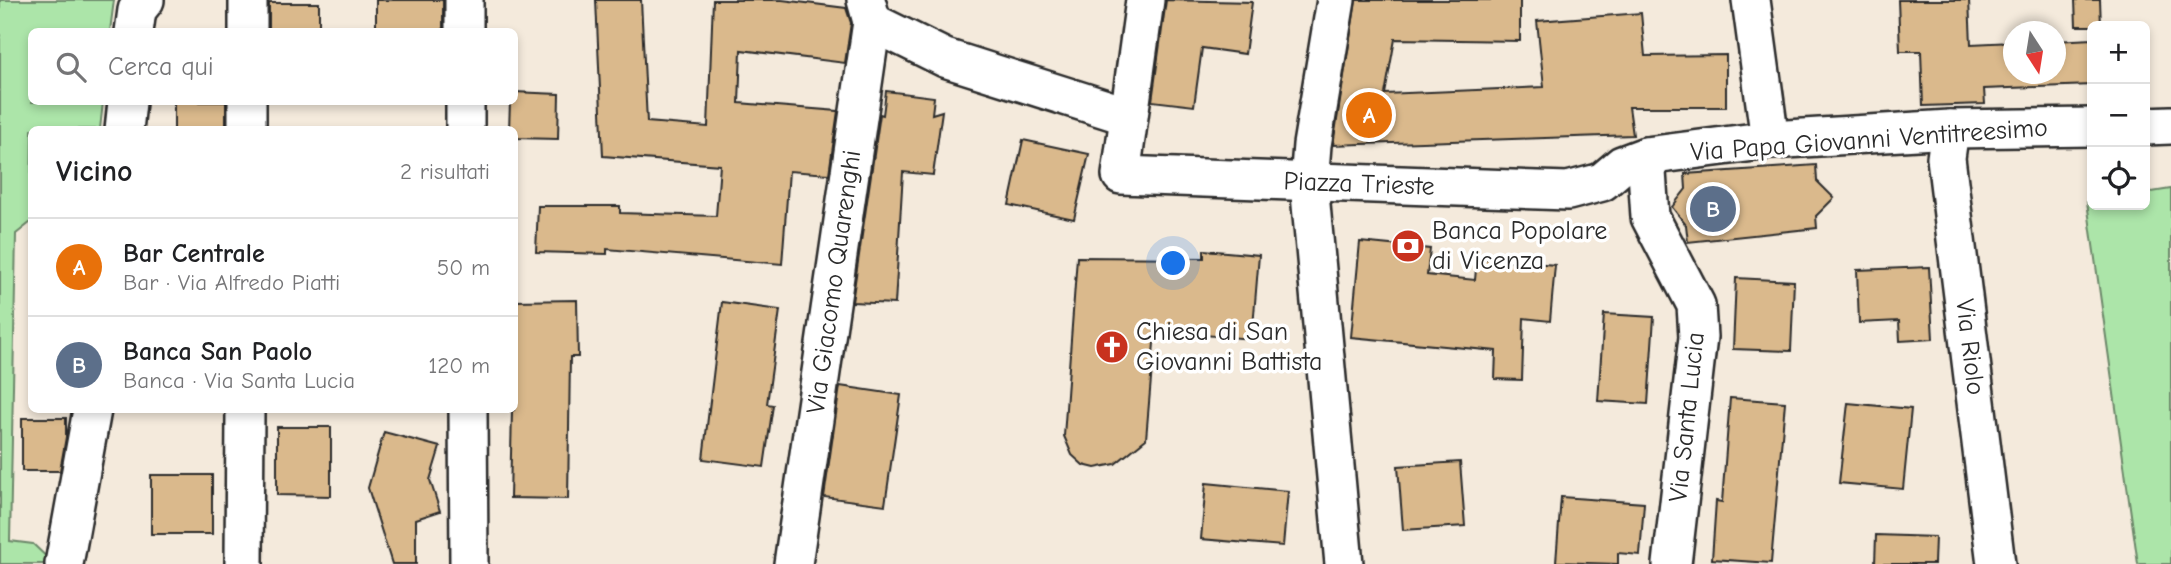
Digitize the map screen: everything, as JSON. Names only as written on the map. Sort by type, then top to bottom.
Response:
[{"type":"street","points":[[135,28],[137,10],[145,0]]},
{"type":"street","points":[[248,0],[248,28]]},
{"type":"street","points":[[464,0],[464,28]]},
{"type":"street","name":"Piazza Trieste","points":[[1145,0],[1121,176],[1568,191],[1602,182],[1622,165],[1646,156]]},
{"type":"street","points":[[1336,0],[1312,145],[1309,183],[1344,564]]},
{"type":"street","points":[[1751,0],[1762,99],[1770,141]]},
{"type":"street","points":[[869,11],[945,58],[1128,116]]},
{"type":"street","name":"Via Giacomo Quarenghi","points":[[793,564],[869,11]]},
{"type":"street","points":[[124,126],[127,105]]},
{"type":"street","points":[[247,105],[247,126]]},
{"type":"street","points":[[465,105],[465,126]]},
{"type":"street","points":[[2150,126],[2171,125]]},
{"type":"street","name":"Via Papa Giovanni Ventitreesimo","points":[[1646,156],[1770,141],[1950,129],[2087,127]]},
{"type":"street","name":"Via Riolo","points":[[1950,129],[1946,158],[1996,564]]},
{"type":"street","name":"Via Santa Lucia","points":[[1646,156],[1650,217],[1696,304],[1698,337],[1672,564]]},
{"type":"street","points":[[64,564],[91,413]]},
{"type":"street","points":[[244,564],[245,413]]},
{"type":"street","points":[[468,413],[469,564]]},
{"type":"green space","points":[[0,0],[114,0],[110,28],[28,28],[28,105],[103,105],[100,126],[28,126],[28,224],[16,234],[10,541],[33,544],[54,564],[0,564]]},
{"type":"green space","points":[[2171,189],[2171,564],[2138,564],[2088,210],[2150,210],[2150,192]]},
{"type":"building","points":[[376,0],[443,0],[443,28],[376,28]]},
{"type":"building","points":[[596,0],[641,0],[647,122],[708,127],[713,0],[782,0],[846,8],[851,23],[845,63],[741,50],[739,103],[838,111],[829,174],[789,171],[782,264],[607,249],[607,254],[536,252],[538,206],[620,206],[620,213],[716,216],[720,165],[603,156]]},
{"type":"building","points":[[1166,0],[1252,2],[1245,54],[1202,48],[1194,106],[1152,101]]},
{"type":"building","points":[[1356,0],[1520,0],[1520,41],[1395,39],[1385,94],[1544,87],[1537,21],[1641,13],[1645,56],[1726,55],[1726,107],[1629,107],[1633,135],[1333,145]]},
{"type":"building","points":[[1898,0],[1969,0],[1971,44],[2003,42],[2003,84],[2066,84],[2066,40],[2087,39],[2087,85],[1984,89],[1985,104],[1923,106],[1921,51],[1900,51]]},
{"type":"building","points":[[2075,0],[2100,0],[2101,21],[2087,21],[2087,26],[2076,26]]},
{"type":"building","points":[[269,3],[319,3],[319,28],[269,28]]},
{"type":"building","points":[[886,91],[934,97],[932,114],[942,111],[933,175],[903,172],[895,304],[852,302],[880,114],[883,115]]},
{"type":"building","points":[[518,92],[559,94],[558,139],[518,138],[518,126],[509,126],[510,105],[518,105]]},
{"type":"building","points":[[174,105],[226,105],[226,126],[174,126]]},
{"type":"building","points":[[1023,140],[1089,154],[1074,219],[1009,205]]},
{"type":"building","points":[[1816,165],[1817,181],[1834,198],[1816,216],[1817,228],[1688,242],[1686,225],[1672,207],[1686,189],[1685,174]]},
{"type":"building","points":[[1360,242],[1430,249],[1427,275],[1475,280],[1477,258],[1555,265],[1550,321],[1524,318],[1522,380],[1495,379],[1496,351],[1351,337]]},
{"type":"building","name":"Chiesa di San Giovanni Battista","points":[[1204,250],[1259,255],[1252,339],[1155,331],[1146,439],[1115,464],[1095,468],[1083,465],[1072,455],[1064,436],[1077,257],[1204,258]]},
{"type":"building","points":[[1929,267],[1933,339],[1900,341],[1899,321],[1859,323],[1857,270]]},
{"type":"building","points":[[1736,278],[1794,281],[1791,351],[1733,349]]},
{"type":"building","points":[[577,300],[578,357],[570,357],[568,499],[510,498],[512,413],[518,413],[518,301]]},
{"type":"building","points":[[722,302],[780,310],[767,404],[773,405],[764,467],[703,459]]},
{"type":"building","points":[[1604,314],[1654,317],[1648,404],[1598,401]]},
{"type":"building","points":[[840,386],[901,395],[885,505],[824,497]]},
{"type":"building","points":[[1730,398],[1785,402],[1771,563],[1712,559],[1716,501],[1722,502]]},
{"type":"building","points":[[1848,403],[1911,409],[1903,489],[1839,483]]},
{"type":"building","points":[[22,418],[66,418],[66,437],[60,471],[22,471]]},
{"type":"building","points":[[277,427],[331,427],[331,496],[277,495]]},
{"type":"building","points":[[384,432],[440,447],[430,480],[440,511],[416,519],[416,564],[392,564],[368,488]]},
{"type":"building","points":[[1460,462],[1465,526],[1403,530],[1398,466]]},
{"type":"building","points":[[151,475],[212,475],[212,534],[151,534]]},
{"type":"building","points":[[1206,483],[1288,491],[1283,546],[1201,539]]},
{"type":"building","points":[[1561,497],[1644,503],[1640,555],[1618,553],[1618,564],[1556,562]]},
{"type":"building","points":[[1876,535],[1935,537],[1934,564],[1875,564]]},
{"type":"place","name":"Bar Centrale","points":[[1369,115]]},
{"type":"place","name":"Banca San Paolo","points":[[1713,209]]},
{"type":"place","name":"Banca Popolare di Vicenza","points":[[1408,246]]},
{"type":"place","name":"Chiesa di San Giovanni Battista","points":[[1112,347]]}]
